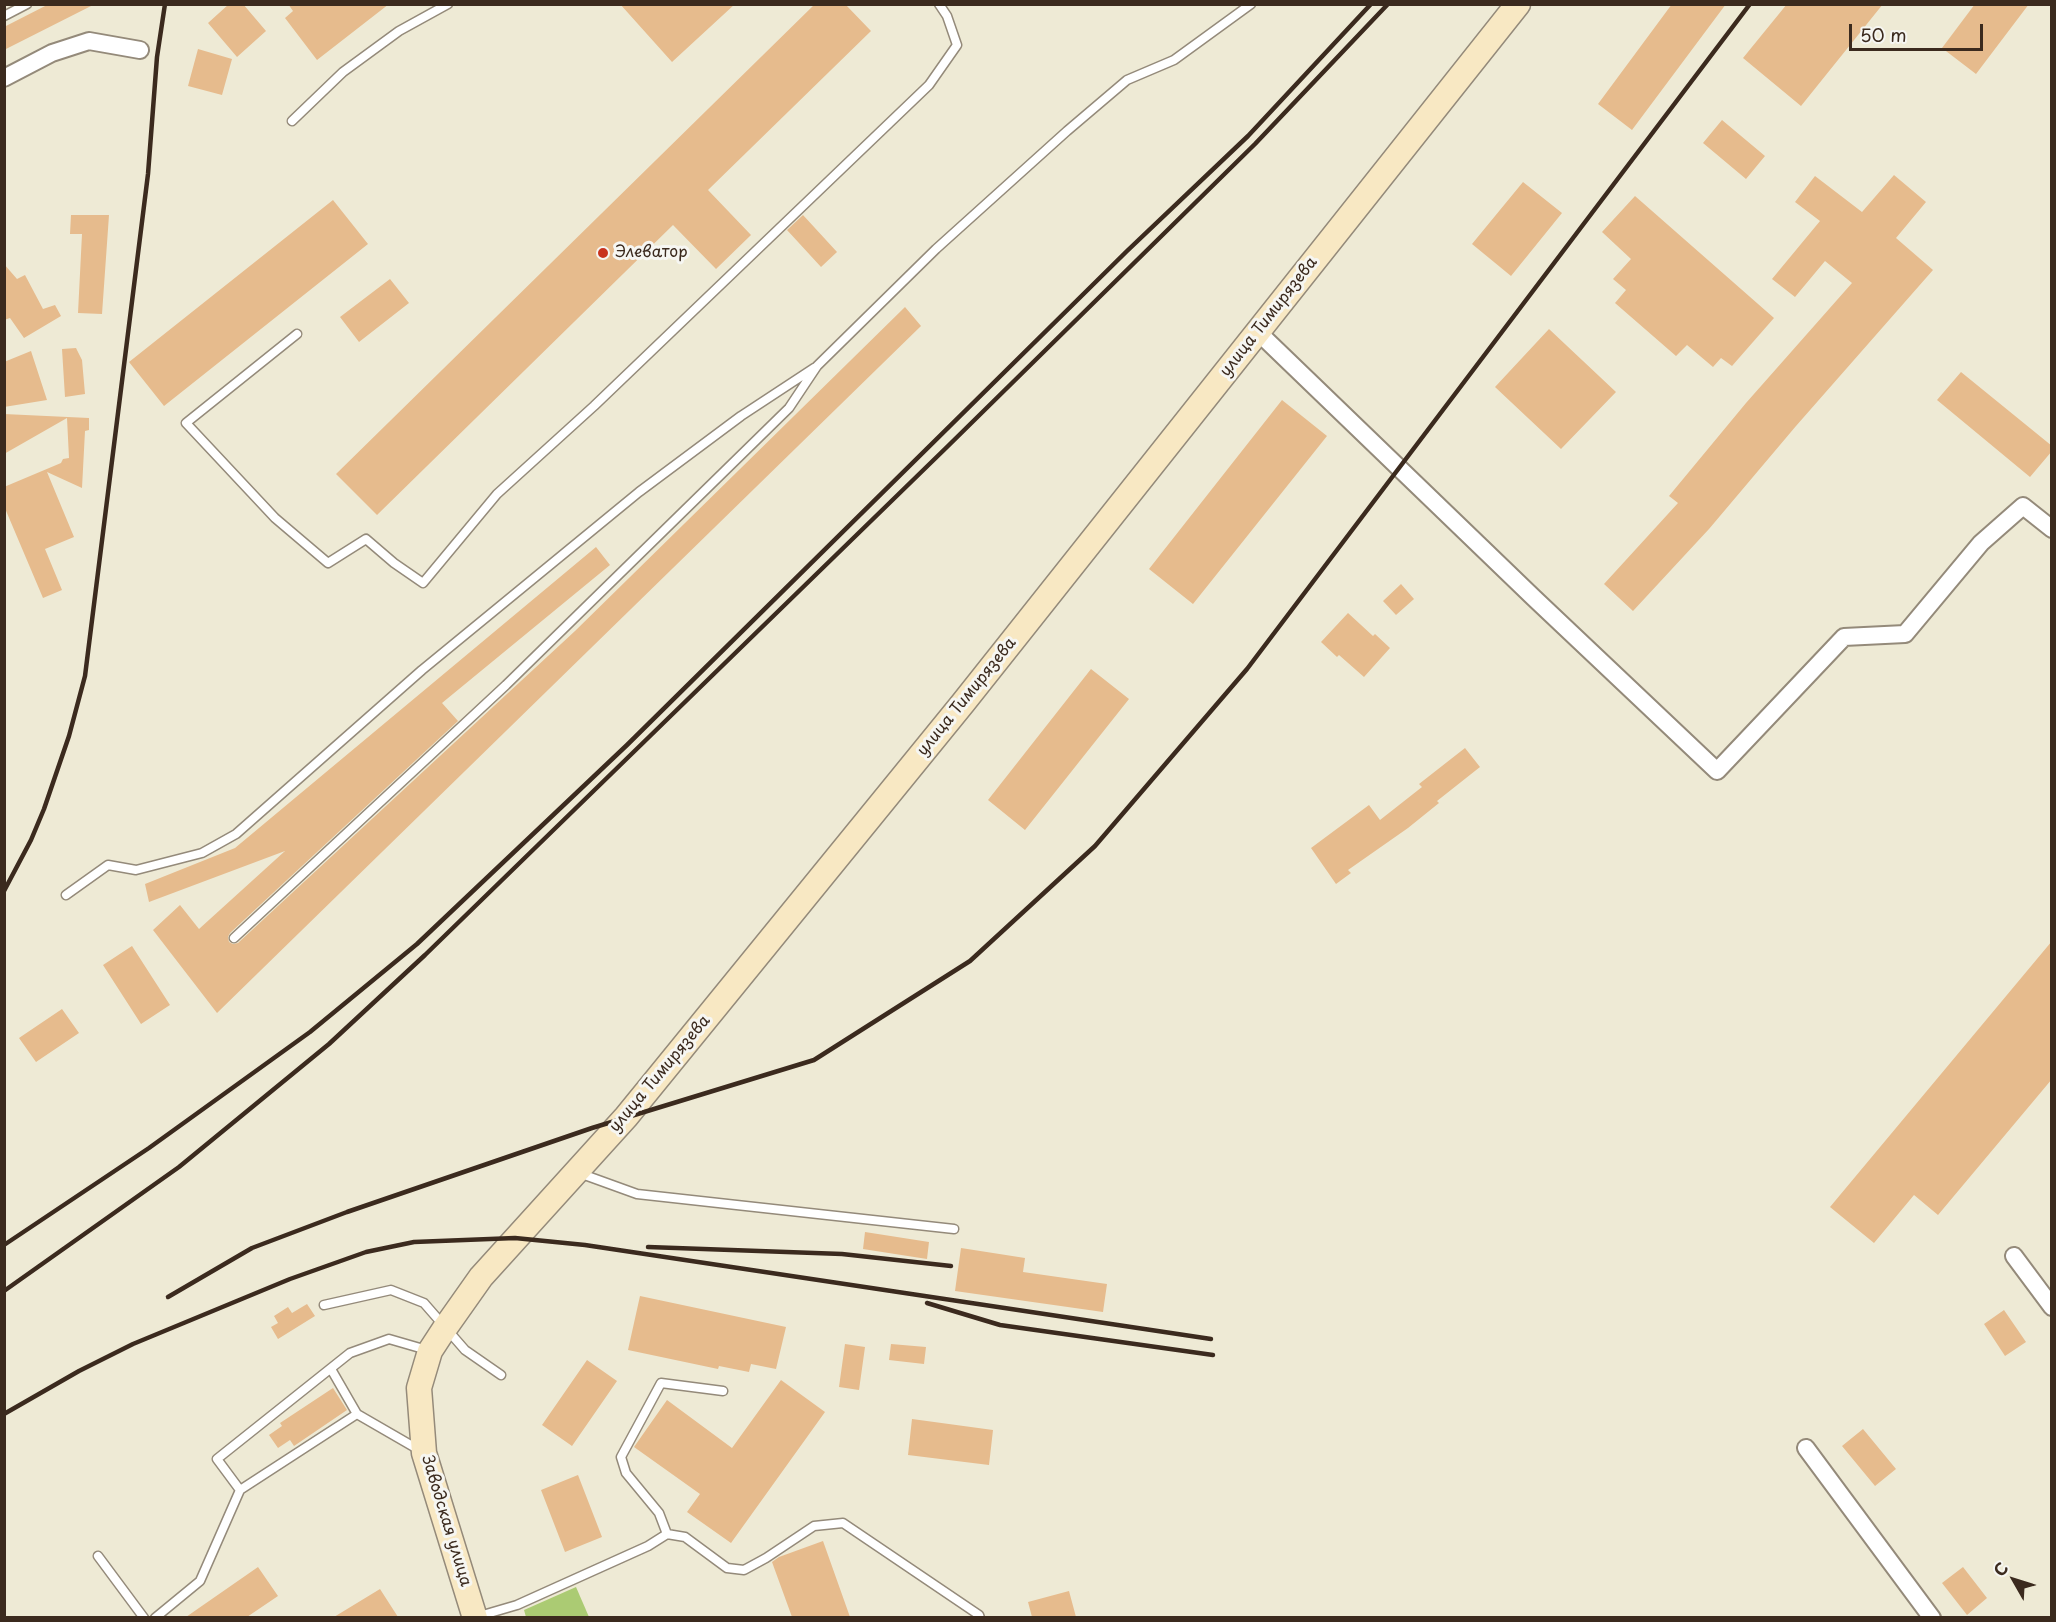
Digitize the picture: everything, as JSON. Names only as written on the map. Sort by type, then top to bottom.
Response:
[{"type":"main road","name":"улица Тимирязева","points":[[419,1388],[430,1351],[481,1277],[626,1117],[918,758],[1518,4]]},
{"type":"main road","name":"Заводская улица","points":[[419,1388],[424,1453],[475,1617]]},
{"type":"street","points":[[4,78],[52,53],[89,40],[140,50]]},
{"type":"street","points":[[1258,332],[1717,771],[1844,637],[1905,634],[1982,543],[2023,506],[2052,529]]},
{"type":"street","points":[[2014,1256],[2052,1307]]},
{"type":"street","points":[[1806,1448],[1932,1617]]},
{"type":"lane","points":[[4,16],[27,4]]},
{"type":"lane","points":[[292,121],[343,72],[399,32],[448,4]]},
{"type":"lane","points":[[297,334],[186,423],[276,518],[328,564],[366,539],[394,563],[423,583],[497,494],[594,406],[929,85],[957,45],[947,15],[939,4]]},
{"type":"lane","points":[[66,895],[108,865],[136,870],[202,853],[236,834],[422,670],[639,492],[741,416],[817,366],[936,249],[1067,131],[1128,80],[1174,60],[1251,4]]},
{"type":"lane","points":[[234,938],[506,685],[789,408],[817,366]]},
{"type":"lane","points":[[575,1172],[637,1194],[954,1229]]},
{"type":"lane","points":[[324,1305],[391,1290],[424,1303],[465,1350],[501,1375]]},
{"type":"lane","points":[[240,1490],[217,1459],[350,1353],[389,1339],[430,1351]]},
{"type":"lane","points":[[331,1369],[357,1414],[424,1453]]},
{"type":"lane","points":[[667,1534],[659,1513],[626,1473],[621,1457],[661,1383],[723,1391]]},
{"type":"lane","points":[[154,1617],[200,1581],[240,1490],[357,1414]]},
{"type":"lane","points":[[475,1617],[517,1605],[648,1546],[667,1534],[685,1537],[727,1569],[744,1570],[814,1526],[843,1523],[980,1617]]},
{"type":"lane","points":[[98,1556],[144,1617]]},
{"type":"green space","points":[[576,1587],[589,1617],[526,1617],[524,1610]]},
{"type":"building","points":[[49,4],[95,4],[4,50],[4,27]]},
{"type":"building","points":[[229,4],[243,4],[266,31],[237,57],[208,23]]},
{"type":"building","points":[[288,4],[389,4],[317,60],[285,18],[293,11]]},
{"type":"building","points":[[620,4],[735,4],[672,62]]},
{"type":"building","name":"Элеватор","points":[[815,4],[845,4],[871,31],[708,190],[751,235],[716,269],[673,225],[377,515],[336,474]]},
{"type":"building","points":[[1672,4],[1726,4],[1632,130],[1598,104]]},
{"type":"building","points":[[1787,4],[1883,4],[1801,106],[1743,58]]},
{"type":"building","points":[[1975,4],[2029,4],[1976,74],[1942,48]]},
{"type":"building","points":[[198,49],[232,59],[222,95],[188,86]]},
{"type":"building","points":[[1722,120],[1765,156],[1746,179],[1703,143]]},
{"type":"building","points":[[1894,175],[1926,202],[1896,238],[1933,270],[1709,529],[1633,611],[1604,584],[1678,503],[1669,496],[1746,403],[1852,283],[1825,261],[1795,297],[1772,279],[1820,221],[1795,202],[1815,176],[1862,212]]},
{"type":"building","points":[[1523,182],[1562,213],[1511,276],[1472,244]]},
{"type":"building","points":[[1635,196],[1774,318],[1732,366],[1721,358],[1713,367],[1687,345],[1676,356],[1615,303],[1626,290],[1613,279],[1631,259],[1602,232]]},
{"type":"building","points":[[333,200],[368,244],[164,406],[129,362]]},
{"type":"building","points":[[71,215],[109,215],[102,314],[78,313],[82,234],[70,234]]},
{"type":"building","points":[[803,215],[837,252],[821,267],[787,230]]},
{"type":"building","points":[[4,264],[17,279],[25,275],[43,309],[55,305],[61,316],[24,338],[10,318],[4,320]]},
{"type":"building","points":[[390,279],[409,303],[359,342],[340,317]]},
{"type":"building","points":[[905,307],[921,326],[217,1013],[153,930],[180,905],[199,929],[285,851],[149,902],[145,884],[235,848],[596,547],[610,565],[442,703],[458,721],[230,933],[229,942],[238,943],[575,631]]},
{"type":"building","points":[[1549,329],[1616,392],[1561,449],[1495,387]]},
{"type":"building","points":[[76,348],[82,360],[85,394],[65,397],[62,349]]},
{"type":"building","points":[[31,351],[47,400],[4,407],[4,362]]},
{"type":"building","points":[[1961,372],[2052,446],[2052,451],[2030,477],[1937,400]]},
{"type":"building","points":[[1282,400],[1327,436],[1193,604],[1149,569]]},
{"type":"building","points":[[4,414],[89,418],[89,430],[85,431],[82,488],[47,472],[74,537],[45,549],[62,590],[43,598],[4,506],[4,487],[69,458],[67,418],[4,454]]},
{"type":"building","points":[[1401,584],[1414,599],[1396,615],[1383,601]]},
{"type":"building","points":[[1348,613],[1390,648],[1364,677],[1321,642]]},
{"type":"building","points":[[1091,669],[1129,699],[1025,830],[988,800]]},
{"type":"building","points":[[1465,748],[1480,767],[1437,801],[1439,803],[1408,828],[1348,870],[1351,873],[1336,884],[1311,848],[1369,805],[1380,820],[1422,787],[1419,784]]},
{"type":"building","points":[[2052,941],[2052,1079],[1938,1215],[1914,1195],[1874,1243],[1830,1207]]},
{"type":"building","points":[[132,946],[170,1005],[141,1024],[103,965]]},
{"type":"building","points":[[62,1009],[79,1033],[36,1062],[19,1038]]},
{"type":"building","points":[[865,1232],[929,1242],[927,1259],[863,1249]]},
{"type":"building","points":[[961,1248],[1025,1258],[1023,1272],[1107,1284],[1103,1312],[955,1291]]},
{"type":"building","points":[[640,1296],[786,1327],[776,1369],[751,1364],[749,1372],[719,1366],[718,1369],[628,1350]]},
{"type":"building","points":[[307,1304],[315,1316],[278,1339],[271,1327],[278,1323],[274,1316],[288,1307],[292,1313]]},
{"type":"building","points":[[2004,1310],[2026,1342],[2005,1356],[1984,1324]]},
{"type":"building","points":[[845,1344],[865,1347],[859,1390],[839,1387]]},
{"type":"building","points":[[891,1344],[926,1347],[924,1364],[889,1360]]},
{"type":"building","points":[[587,1360],[617,1381],[572,1446],[542,1425]]},
{"type":"building","points":[[781,1380],[825,1412],[731,1543],[687,1512],[700,1494],[634,1447],[667,1400],[732,1448]]},
{"type":"building","points":[[333,1388],[347,1410],[294,1446],[290,1440],[278,1448],[269,1435],[282,1426],[280,1423]]},
{"type":"building","points":[[912,1419],[993,1430],[989,1465],[908,1455]]},
{"type":"building","points":[[1863,1429],[1896,1469],[1875,1486],[1842,1446]]},
{"type":"building","points":[[578,1475],[602,1537],[565,1552],[541,1490]]},
{"type":"building","points":[[823,1541],[850,1617],[792,1617],[772,1562],[779,1557]]},
{"type":"building","points":[[258,1567],[278,1596],[247,1617],[186,1617]]},
{"type":"building","points":[[1963,1567],[1987,1598],[1967,1615],[1942,1583]]},
{"type":"building","points":[[380,1589],[398,1617],[334,1617]]},
{"type":"building","points":[[1069,1591],[1076,1617],[1032,1617],[1028,1602]]},
{"type":"railway","points":[[4,891],[31,840],[44,809],[69,736],[85,676],[148,174],[157,57],[165,4]]},
{"type":"railway","points":[[4,1245],[149,1148],[310,1032],[417,944],[627,745],[1127,251],[1248,136],[1371,4]]},
{"type":"railway","points":[[4,1291],[179,1167],[329,1044],[425,955],[1255,144],[1388,4]]},
{"type":"railway","points":[[168,1297],[252,1248],[347,1212],[592,1128],[814,1060],[970,961],[1095,846],[1247,669],[1750,4]]},
{"type":"railway","points":[[4,1414],[79,1371],[133,1344],[290,1279],[366,1252],[414,1242],[515,1238],[585,1245],[1211,1339]]},
{"type":"railway","points":[[648,1247],[842,1254],[951,1266]]},
{"type":"railway","points":[[927,1303],[1000,1325],[1213,1355]]},
{"type":"place","name":"Элеватор","points":[[603,253]]}]
